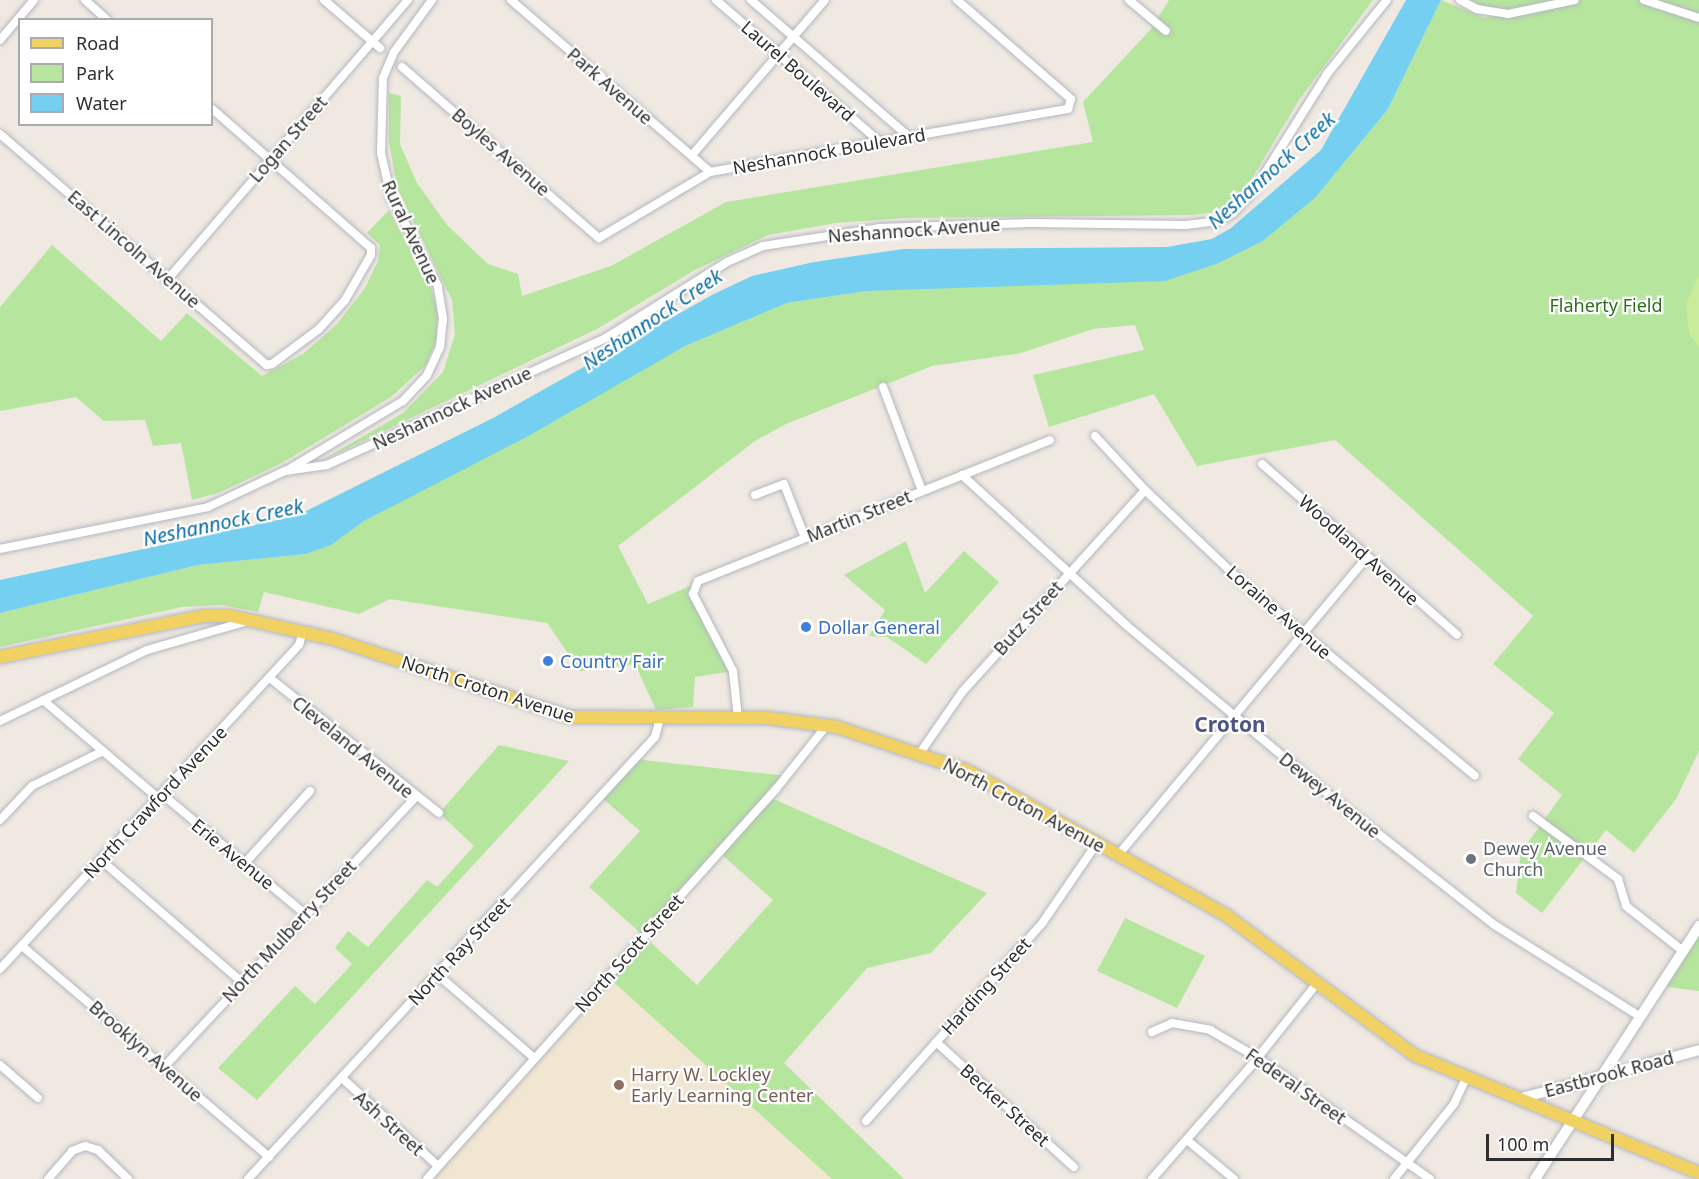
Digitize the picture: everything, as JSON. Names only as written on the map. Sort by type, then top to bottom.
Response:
[{"type":"main road","name":"North Croton Avenue","points":[[0,657],[203,616],[250,621],[354,645],[554,713],[587,719],[738,718],[827,725],[920,753],[975,775],[1244,926],[1414,1055],[1699,1173]]},
{"type":"street","points":[[19,18],[34,0]]},
{"type":"street","points":[[85,0],[105,18]]},
{"type":"street","points":[[324,0],[380,48]]},
{"type":"street","name":"Logan Street","points":[[168,279],[408,0]]},
{"type":"street","name":"Rural Avenue","points":[[285,471],[403,401],[427,375],[440,347],[443,319],[438,286],[391,196],[381,153],[383,78],[394,52],[432,0]]},
{"type":"street","name":"Park Avenue","points":[[511,0],[710,172]]},
{"type":"street","name":"Laurel Boulevard","points":[[716,0],[879,142]]},
{"type":"street","name":"Laurel Boulevard","points":[[751,0],[909,137]]},
{"type":"street","points":[[692,155],[825,0]]},
{"type":"street","name":"Neshannock Boulevard","points":[[599,238],[710,172],[1064,110],[1072,104],[1071,99],[957,0]]},
{"type":"street","points":[[1130,0],[1166,31]]},
{"type":"street","name":"Neshannock Avenue","points":[[0,549],[208,507],[285,471],[327,465],[595,344],[727,262],[763,246],[879,228],[1030,223],[1186,225],[1226,217],[1255,189],[1328,74],[1387,0]]},
{"type":"street","points":[[1460,0],[1477,9],[1524,13],[1575,0]]},
{"type":"street","points":[[1644,0],[1699,18]]},
{"type":"street","points":[[0,40],[18,19]]},
{"type":"street","name":"Boyles Avenue","points":[[402,67],[599,238]]},
{"type":"street","points":[[213,110],[270,160]]},
{"type":"street","name":"East Lincoln Avenue","points":[[2,139],[267,365],[281,360],[319,329],[345,300],[371,249],[270,160]]},
{"type":"street","points":[[883,387],[922,491]]},
{"type":"street","name":"Loraine Avenue","points":[[1095,436],[1145,490],[1244,584],[1475,776]]},
{"type":"street","name":"Martin Street","points":[[738,718],[733,671],[700,609],[693,589],[698,581],[1050,440]]},
{"type":"street","name":"Woodland Avenue","points":[[1262,464],[1457,635]]},
{"type":"street","name":"Dewey Avenue","points":[[962,475],[1231,715],[1493,924],[1639,1016]]},
{"type":"street","points":[[755,495],[784,484],[805,538]]},
{"type":"street","name":"Butz Street","points":[[920,753],[963,691],[1145,490]]},
{"type":"street","points":[[1118,855],[1231,715],[1367,557]]},
{"type":"street","points":[[0,722],[147,650],[250,621]]},
{"type":"street","name":"North Crawford Avenue","points":[[0,969],[270,678],[299,645],[303,632]]},
{"type":"street","name":"Cleveland Avenue","points":[[270,678],[416,797],[439,813]]},
{"type":"street","name":"Erie Avenue","points":[[43,700],[305,914]]},
{"type":"street","name":"North Ray Street","points":[[248,1179],[656,737],[660,718]]},
{"type":"street","name":"North Scott Street","points":[[427,1179],[776,789],[827,725]]},
{"type":"street","points":[[0,820],[32,786],[103,751]]},
{"type":"street","points":[[245,863],[310,791]]},
{"type":"street","name":"North Mulberry Street","points":[[164,1066],[416,797]]},
{"type":"street","points":[[1533,816],[1618,879],[1626,906],[1683,951]]},
{"type":"street","name":"Harding Street","points":[[866,1121],[1043,922],[1097,843]]},
{"type":"street","points":[[101,860],[242,982]]},
{"type":"street","points":[[1535,1179],[1699,926]]},
{"type":"street","name":"Brooklyn Avenue","points":[[22,946],[269,1156]]},
{"type":"street","points":[[438,975],[534,1058]]},
{"type":"street","points":[[1152,1179],[1258,1058],[1318,982]]},
{"type":"street","name":"Federal Street","points":[[1152,1032],[1172,1023],[1199,1026],[1258,1058],[1430,1179]]},
{"type":"street","name":"Becker Street","points":[[936,1042],[1074,1167]]},
{"type":"street","name":"Eastbrook Road","points":[[1518,1099],[1699,1050]]},
{"type":"street","points":[[0,1065],[38,1098]]},
{"type":"street","name":"Ash Street","points":[[342,1078],[438,1167]]},
{"type":"street","points":[[1394,1179],[1454,1104],[1466,1078]]},
{"type":"street","points":[[1187,1140],[1234,1179]]},
{"type":"street","points":[[48,1179],[78,1147],[96,1149],[128,1179]]},
{"type":"shaded area","name":"Harry W. Lockley Early Learning Center","points":[[608,976],[832,1179],[427,1179]]},
{"type":"green space","points":[[1169,0],[1373,0],[1299,100],[1242,195],[1222,211],[1194,215],[904,218],[836,223],[768,235],[693,271],[599,328],[319,462],[403,413],[443,372],[455,334],[452,300],[397,188],[389,142],[389,93],[401,96],[400,144],[417,183],[447,225],[488,264],[518,274],[522,296],[611,266],[726,202],[1093,142],[1083,102],[1151,29]]},
{"type":"green space","name":"Flaherty Field","points":[[1441,0],[1485,18],[1496,14],[1471,0],[1699,0],[1699,751],[1676,799],[1634,853],[1606,830],[1542,913],[1516,893],[1521,852],[1562,795],[1518,759],[1554,713],[1493,664],[1533,616],[1335,440],[1197,466],[1154,394],[1049,427],[1033,375],[1144,350],[1135,325],[1093,329],[1021,353],[932,366],[786,424],[755,441],[618,546],[648,604],[695,584],[693,589],[733,671],[695,677],[693,707],[656,710],[635,664],[580,671],[547,623],[390,599],[359,614],[264,592],[258,612],[221,605],[182,607],[0,647],[0,613],[198,565],[306,554],[330,545],[364,521],[685,346],[787,303],[866,291],[1001,284],[1219,263],[1263,241],[1316,197],[1388,109]]},
{"type":"green space","points":[[389,210],[431,288],[438,312],[436,341],[426,365],[391,397],[282,463],[218,493],[192,500],[181,443],[153,446],[145,420],[104,421],[76,397],[0,411],[0,307],[52,245],[161,341],[187,313],[262,376],[303,354],[337,324],[365,288],[378,261],[380,245],[367,233]]},
{"type":"green space","points":[[1699,274],[1699,348],[1689,333],[1686,304]]},
{"type":"green space","points":[[906,541],[925,593],[964,551],[999,582],[926,664],[887,637],[869,636],[885,610],[844,575]]},
{"type":"green space","points":[[499,745],[569,761],[257,1100],[218,1068],[295,986],[315,1004],[352,964],[335,948],[348,931],[368,947],[427,880],[437,887],[474,846],[439,813]]},
{"type":"green space","points":[[635,759],[787,776],[769,797],[987,893],[931,953],[867,968],[784,1063],[904,1179],[832,1179],[608,977],[645,937],[589,887],[640,831],[601,797]],"holes":[[[720,853],[773,900],[697,985],[645,937]]]},
{"type":"green space","points":[[1125,918],[1205,956],[1177,1008],[1097,971]]},
{"type":"green space","points":[[1699,927],[1699,991],[1660,986]]},
{"type":"water","points":[[1406,0],[1441,0],[1388,109],[1316,197],[1263,241],[1219,263],[1165,281],[866,291],[787,303],[685,346],[532,434],[364,521],[331,545],[306,554],[198,565],[0,613],[0,580],[296,516],[493,418],[712,295],[752,276],[814,262],[903,249],[1167,247],[1212,239],[1231,228],[1321,150]]},
{"type":"place","name":"Dollar General","points":[[806,627]]},
{"type":"place","name":"Country Fair","points":[[548,661]]},
{"type":"place","name":"Dewey Avenue Church","points":[[1471,859]]},
{"type":"place","name":"Harry W. Lockley Early Learning Center","points":[[619,1085]]},
{"type":"district","name":"Croton","points":[[1230,724]]},
{"type":"water label","name":"Neshannock Creek","points":[[1271,170]]},
{"type":"water label","name":"Neshannock Creek","points":[[652,319]]},
{"type":"water label","name":"Neshannock Creek","points":[[223,522]]}]
